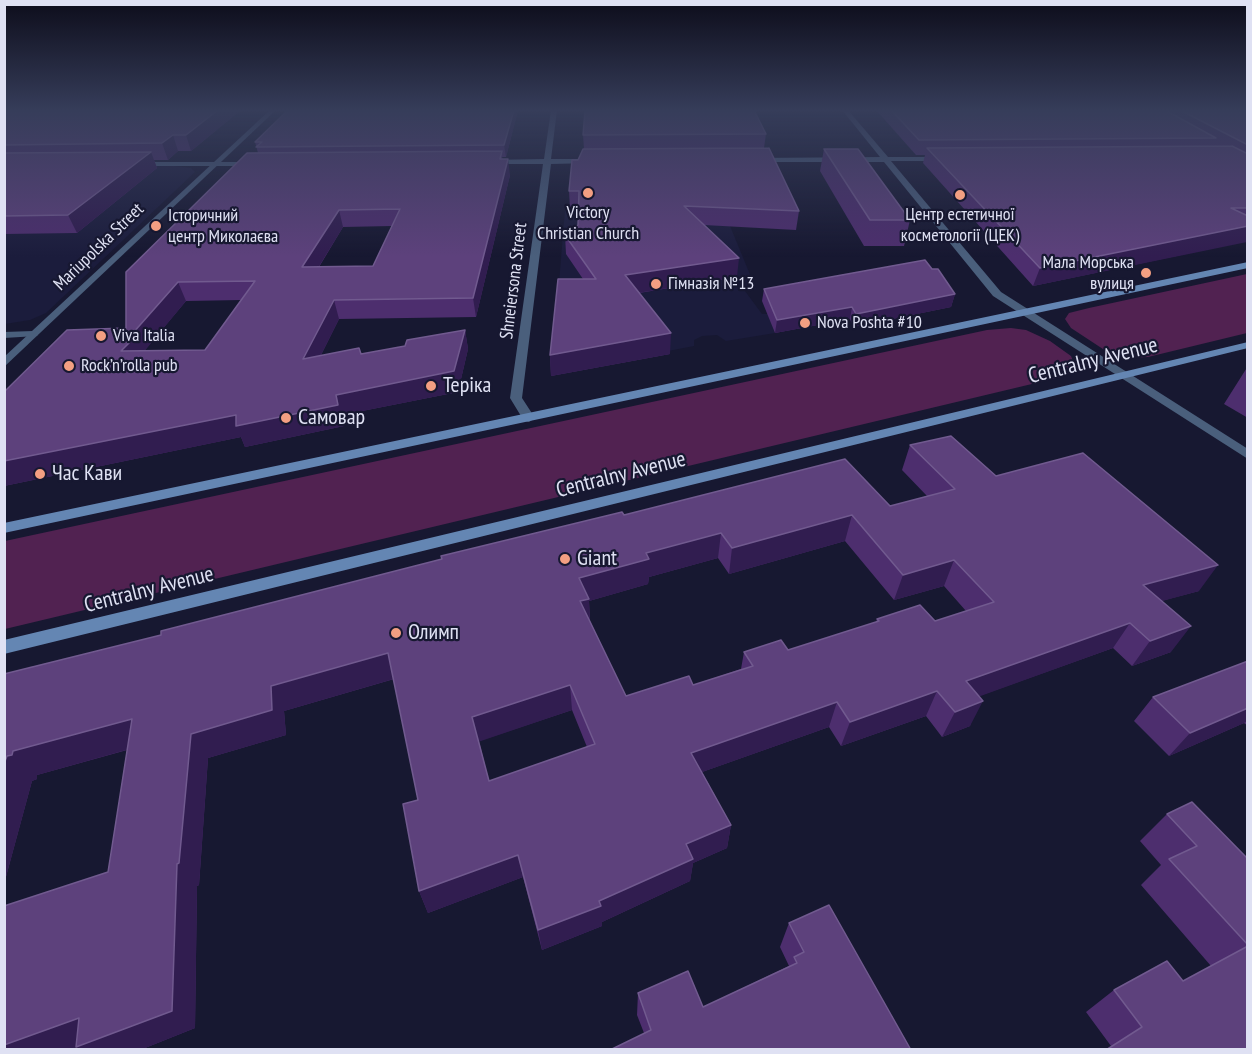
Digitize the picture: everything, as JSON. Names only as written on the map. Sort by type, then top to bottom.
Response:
[{"type":"main road","points":[[4,528],[1248,265]]},
{"type":"main road","name":"Centralny Avenue","points":[[4,647],[1248,345]]},
{"type":"street","name":"Mariupolska Street","points":[[4,364],[218,159]]},
{"type":"street","points":[[750,160],[861,159]]},
{"type":"street","points":[[887,159],[991,288],[1023,313],[1248,455]]},
{"type":"street","points":[[476,162],[596,161]]},
{"type":"street","name":"Shneiersona Street","points":[[529,418],[516,398],[545,162]]},
{"type":"street","points":[[129,164],[267,164]]},
{"type":"street","points":[[4,335],[33,334]]},
{"type":"shaded area","points":[[174,166],[191,168],[195,172],[46,313],[30,320],[5,324],[4,167]]},
{"type":"shaded area","name":"Гімназія №13","points":[[723,209],[756,289],[745,291],[762,314],[768,314],[775,333],[726,341],[717,335],[702,336],[694,340],[694,346],[668,351],[557,307],[565,210]]},
{"type":"shaded area","points":[[1247,274],[1247,333],[1148,357],[1128,358],[1109,353],[1071,328],[1065,319],[1069,313],[1089,308]]},
{"type":"shaded area","points":[[1011,328],[1026,330],[1050,341],[1071,356],[1076,368],[1071,373],[1057,378],[5,629],[5,541],[987,330]]},
{"type":"building","points":[[4,159],[142,159],[68,215],[4,216]]},
{"type":"building","points":[[241,159],[508,159],[473,298],[334,300],[303,359],[359,348],[361,354],[405,346],[407,340],[465,330],[454,371],[336,395],[338,405],[236,426],[236,415],[4,461],[4,392],[67,330],[126,328],[126,272]],"holes":[[[400,209],[373,266],[302,267],[339,210]],[[255,281],[205,350],[121,351],[130,342],[125,342],[178,282]]]},
{"type":"building","points":[[774,159],[799,211],[684,206],[739,258],[625,275],[671,333],[550,355],[558,279],[596,279],[565,235],[578,225],[579,191],[569,191],[572,160]]},
{"type":"building","points":[[831,159],[865,159],[910,220],[870,220]]},
{"type":"building","points":[[938,159],[1248,159],[1248,208],[1231,208],[1248,216],[1248,226],[1040,268]]},
{"type":"building","points":[[925,260],[932,269],[938,269],[955,294],[856,314],[852,307],[777,320],[764,289]]},
{"type":"building","points":[[951,436],[996,476],[1083,453],[1218,565],[1143,585],[1191,626],[1150,641],[1130,623],[966,681],[983,701],[955,712],[937,691],[850,722],[837,702],[691,753],[731,825],[686,844],[693,859],[599,901],[601,906],[538,930],[518,855],[419,891],[403,804],[418,800],[388,653],[271,686],[272,710],[191,734],[179,863],[177,864],[172,1011],[76,1047],[79,1018],[4,1045],[4,906],[108,872],[132,719],[13,751],[12,755],[7,756],[4,764],[4,674],[161,635],[161,631],[442,559],[441,556],[622,512],[624,515],[845,459],[890,506],[955,489],[910,445]],"holes":[[[852,515],[903,575],[954,560],[994,602],[935,621],[920,605],[877,619],[879,621],[788,650],[781,640],[744,652],[753,666],[693,685],[689,676],[626,696],[580,601],[589,599],[579,578],[649,559],[646,553],[721,533],[732,548]],[[570,685],[595,744],[489,781],[472,717]]]},
{"type":"building","points":[[1248,661],[1248,708],[1190,733],[1153,697]]},
{"type":"building","points":[[1192,802],[1248,859],[1248,945],[1169,859],[1197,846],[1167,814]]},
{"type":"building","points":[[829,905],[911,1050],[610,1050],[651,1030],[638,993],[688,971],[703,1007],[797,963],[794,957],[804,952],[789,923]]},
{"type":"building","points":[[1248,946],[1248,1050],[1106,1050],[1142,1027],[1114,990],[1167,961],[1183,981]]},
{"type":"place","name":"Victory Christian Church","points":[[588,193]]},
{"type":"place","name":"Центр естетичної косметології (ЦЕК)","points":[[960,195]]},
{"type":"place","name":"Історичний центр Миколаєва","points":[[156,226]]},
{"type":"place","name":"Мала Морська вулиця","points":[[1146,273]]},
{"type":"place","name":"Гімназія №13","points":[[656,284]]},
{"type":"place","name":"Nova Poshta #10","points":[[805,323]]},
{"type":"place","name":"Viva Italia","points":[[101,336]]},
{"type":"place","name":"Rock’n’rolla pub","points":[[69,366]]},
{"type":"place","name":"Теріка","points":[[431,386]]},
{"type":"place","name":"Самовар","points":[[286,418]]},
{"type":"place","name":"Час Кави","points":[[40,474]]},
{"type":"place","name":"Giant","points":[[565,559]]},
{"type":"place","name":"Олимп","points":[[396,633]]}]
